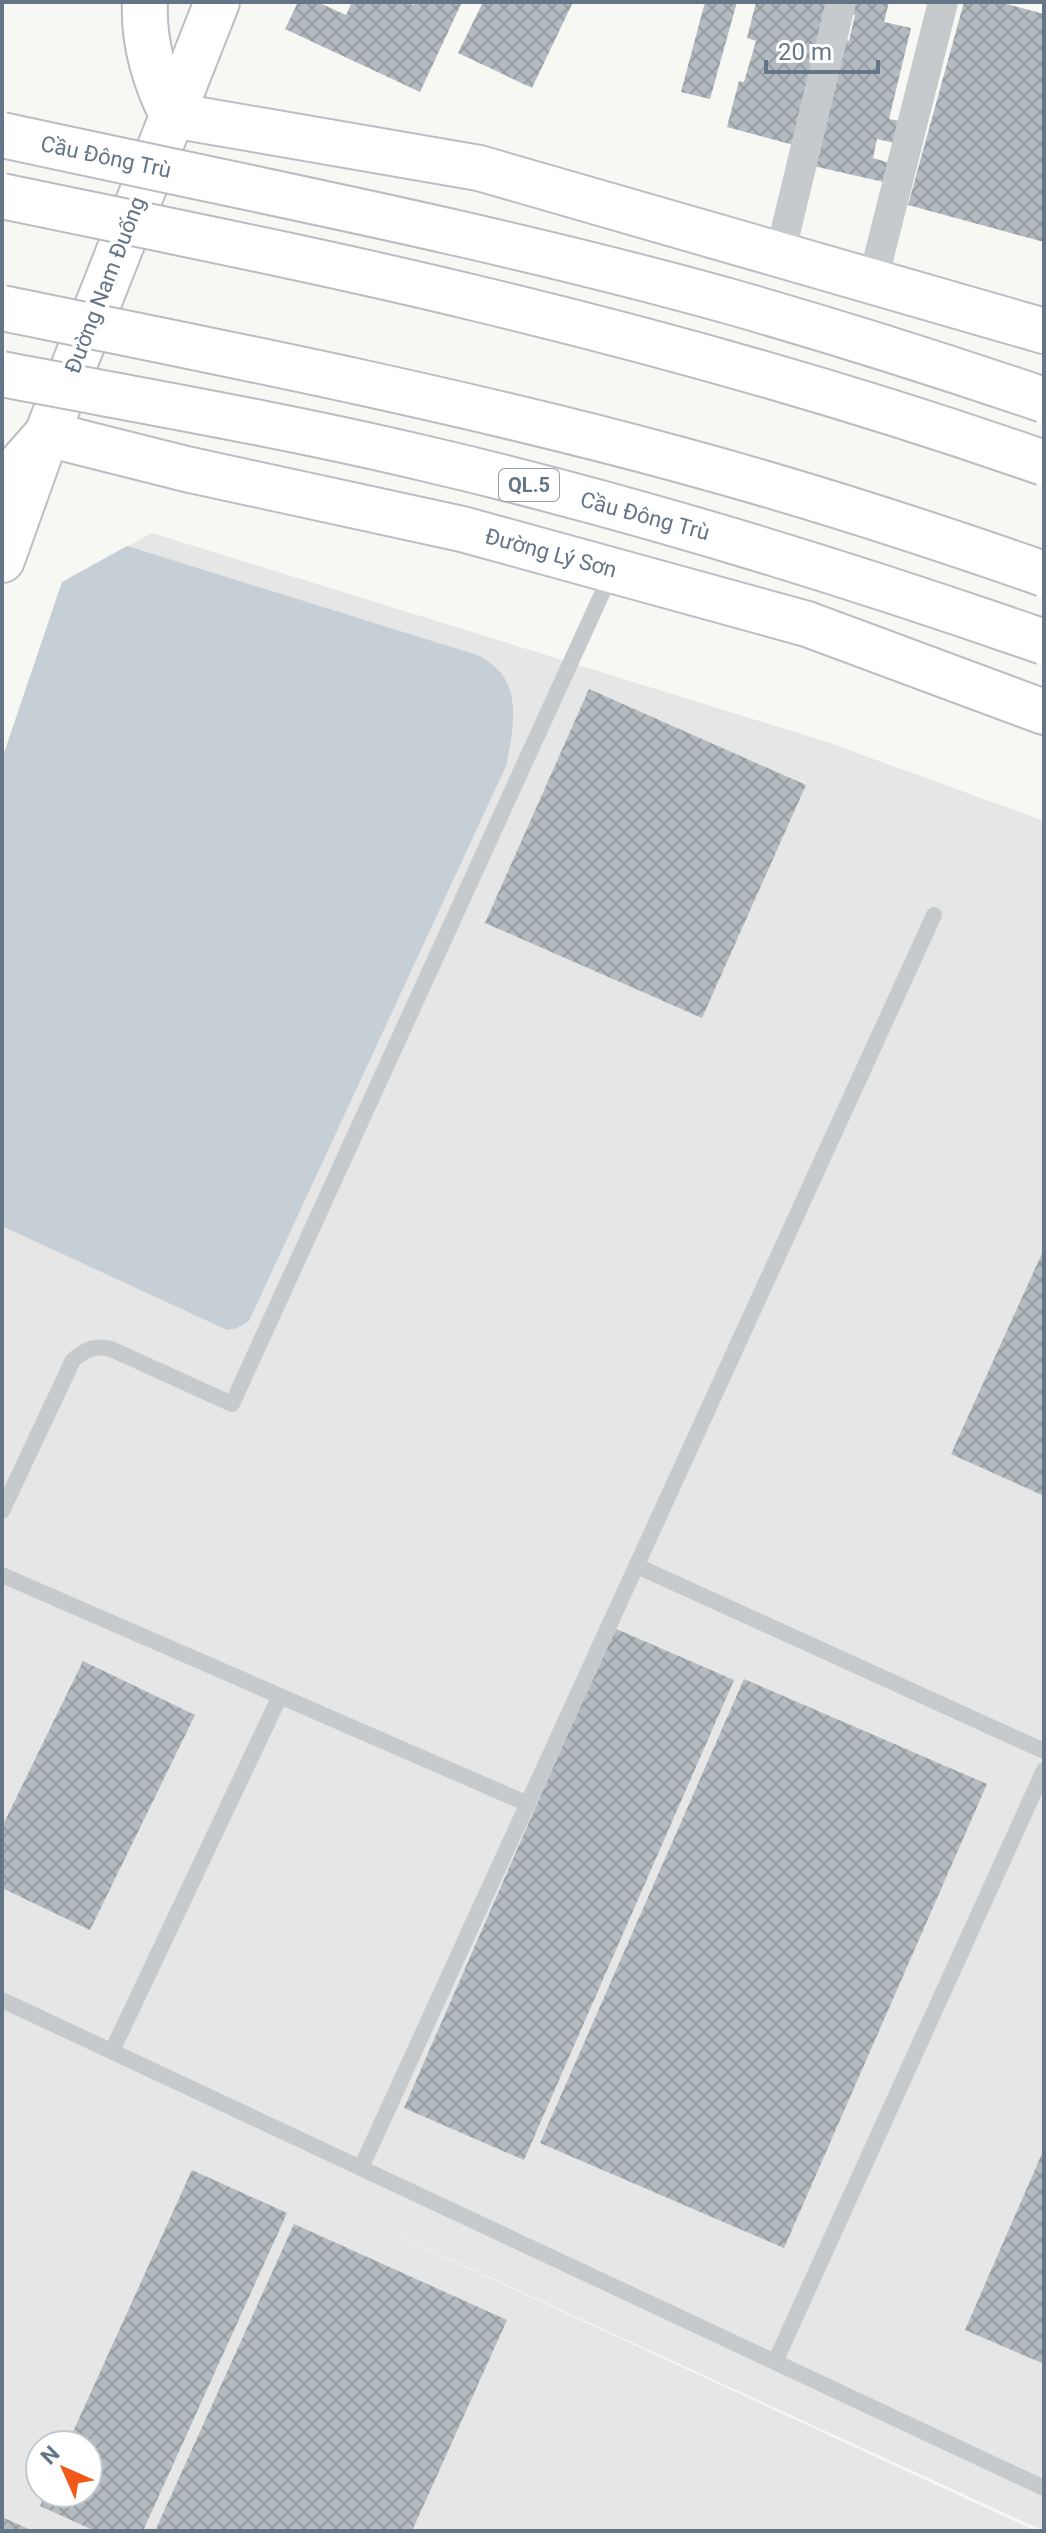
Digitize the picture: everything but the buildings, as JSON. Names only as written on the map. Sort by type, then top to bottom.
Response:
[{"type":"main road","points":[[145,2],[148,52],[157,86],[172,115],[479,168],[1044,331]]},
{"type":"main road","name":"Đường Nam Đuống","points":[[2,560],[47,434],[217,2]]},
{"type":"main road","name":"Cầu Đông Trù","points":[[2,135],[526,250],[717,299],[1044,400]]},
{"type":"main road","points":[[2,196],[475,298],[715,360],[963,435],[1044,463]]},
{"type":"main road","points":[[2,308],[320,373],[681,460],[920,530],[1044,574]]},
{"type":"main road","name":"Cầu Đông Trù","points":[[2,374],[267,425],[453,465],[687,527],[895,590],[1044,642]]},
{"type":"main road","points":[[2,485],[47,434]]},
{"type":"main road","name":"Đường Lý Sơn","points":[[47,434],[186,469],[462,529],[807,624],[1044,712]]},
{"type":"street","points":[[780,254],[841,2]]},
{"type":"street","points":[[873,280],[943,2]]},
{"type":"lane","points":[[2,1511],[73,1360],[84,1350],[98,1346],[111,1349],[232,1404],[612,570]]},
{"type":"lane","points":[[361,2168],[934,915]]},
{"type":"lane","points":[[637,1566],[1044,1751]]},
{"type":"lane","points":[[2,1575],[528,1804]]},
{"type":"lane","points":[[112,2051],[280,1696]]},
{"type":"lane","points":[[775,2362],[1044,1770]]},
{"type":"lane","points":[[2,2000],[1044,2488]]},
{"type":"shaded area","points":[[152,533],[824,741],[1044,821],[1044,2531],[321,2200],[1036,2531],[2,2531],[2,759],[62,582]]},
{"type":"shaded area","points":[[127,546],[480,656],[507,682],[513,705],[506,766],[249,1321],[227,1330],[2,1226],[2,759],[62,582]]}]
